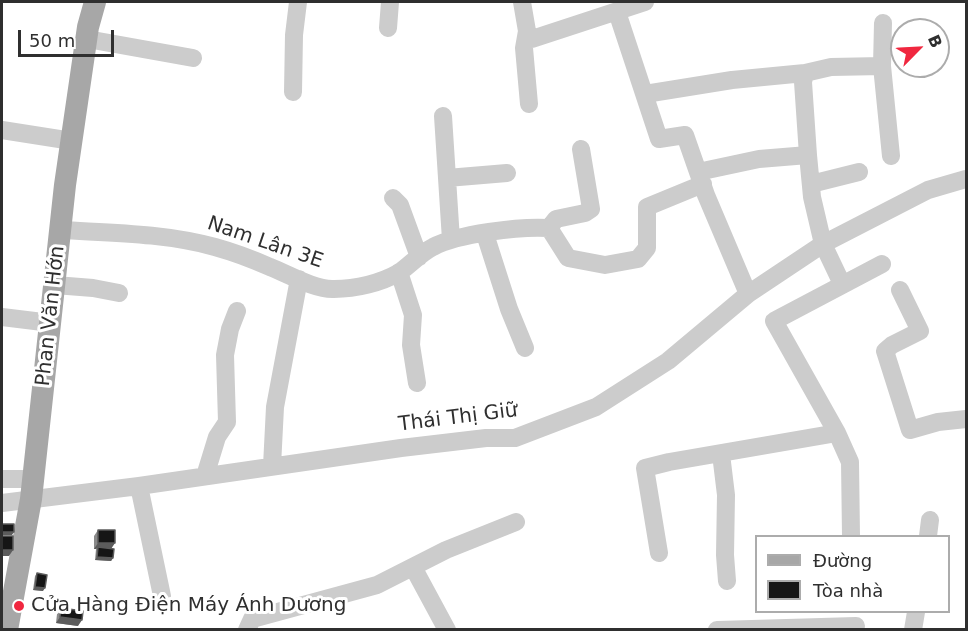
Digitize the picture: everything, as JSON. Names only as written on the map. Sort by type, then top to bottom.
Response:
[{"type":"main road","name":"Phan Văn Hớn","points":[[7,630],[13,491],[51,323],[72,141],[87,39],[95,2]]},
{"type":"street","points":[[293,92],[294,35],[298,2]]},
{"type":"street","points":[[388,28],[390,2]]},
{"type":"street","points":[[522,2],[527,31],[524,48],[529,104]]},
{"type":"street","points":[[527,31],[532,39],[645,2]]},
{"type":"street","points":[[616,12],[659,139],[686,135],[700,178],[748,294]]},
{"type":"street","points":[[884,23],[882,66],[891,156]]},
{"type":"street","points":[[87,39],[193,58]]},
{"type":"street","points":[[645,94],[732,80],[805,73],[831,67],[882,66]]},
{"type":"street","points":[[805,73],[803,82],[811,184],[823,244],[842,284]]},
{"type":"street","points":[[443,116],[451,240]]},
{"type":"street","points":[[2,130],[72,141]]},
{"type":"street","name":"Nam Lân 3E","points":[[61,230],[177,238],[215,247],[332,290],[362,287],[399,272],[432,248],[451,240],[535,227],[549,228],[556,219],[585,213],[591,209],[581,149]]},
{"type":"street","points":[[549,228],[568,258],[605,265],[638,259],[647,248],[647,207],[700,178],[759,159],[808,155]]},
{"type":"street","points":[[811,184],[859,171]]},
{"type":"street","points":[[447,178],[507,173]]},
{"type":"street","name":"Thái Thị Giữ","points":[[13,491],[139,486],[441,443],[486,438],[514,438],[596,407],[668,361],[748,294],[823,244],[928,190],[966,179]]},
{"type":"street","points":[[393,198],[400,205],[419,257]]},
{"type":"street","points":[[484,234],[509,309],[525,348]]},
{"type":"street","points":[[851,535],[850,462],[837,433],[774,321],[882,264]]},
{"type":"street","points":[[399,272],[413,315],[411,345],[417,383]]},
{"type":"street","points":[[272,466],[275,406],[299,279]]},
{"type":"street","points":[[55,285],[119,293]]},
{"type":"street","points":[[900,291],[920,331],[885,351],[910,430],[938,422],[966,419]]},
{"type":"street","points":[[205,476],[218,437],[226,422],[225,355],[230,329],[237,311]]},
{"type":"street","points":[[2,317],[51,323]]},
{"type":"street","points":[[660,553],[645,468],[837,433]]},
{"type":"street","points":[[721,454],[726,495],[727,581]]},
{"type":"street","points":[[139,486],[162,596]]},
{"type":"street","points":[[247,630],[252,619],[377,585],[446,550],[516,522]]},
{"type":"street","points":[[412,567],[447,630]]},
{"type":"street","points":[[913,630],[916,613]]},
{"type":"street","points":[[717,630],[856,622]]},
{"type":"building","points":[[2,524],[14,524],[14,532],[2,532]]},
{"type":"building","points":[[98,530],[115,530],[115,543],[98,543]]},
{"type":"building","points":[[2,536],[13,536],[13,550],[2,550]]},
{"type":"building","points":[[98,547],[114,549],[113,558],[97,557]]},
{"type":"building","points":[[37,573],[47,575],[45,588],[35,587]]},
{"type":"building","points":[[61,608],[83,611],[82,620],[60,617]]},
{"type":"place","name":"Cửa Hàng Điện Máy Ánh Dương","points":[[19,606]]}]
